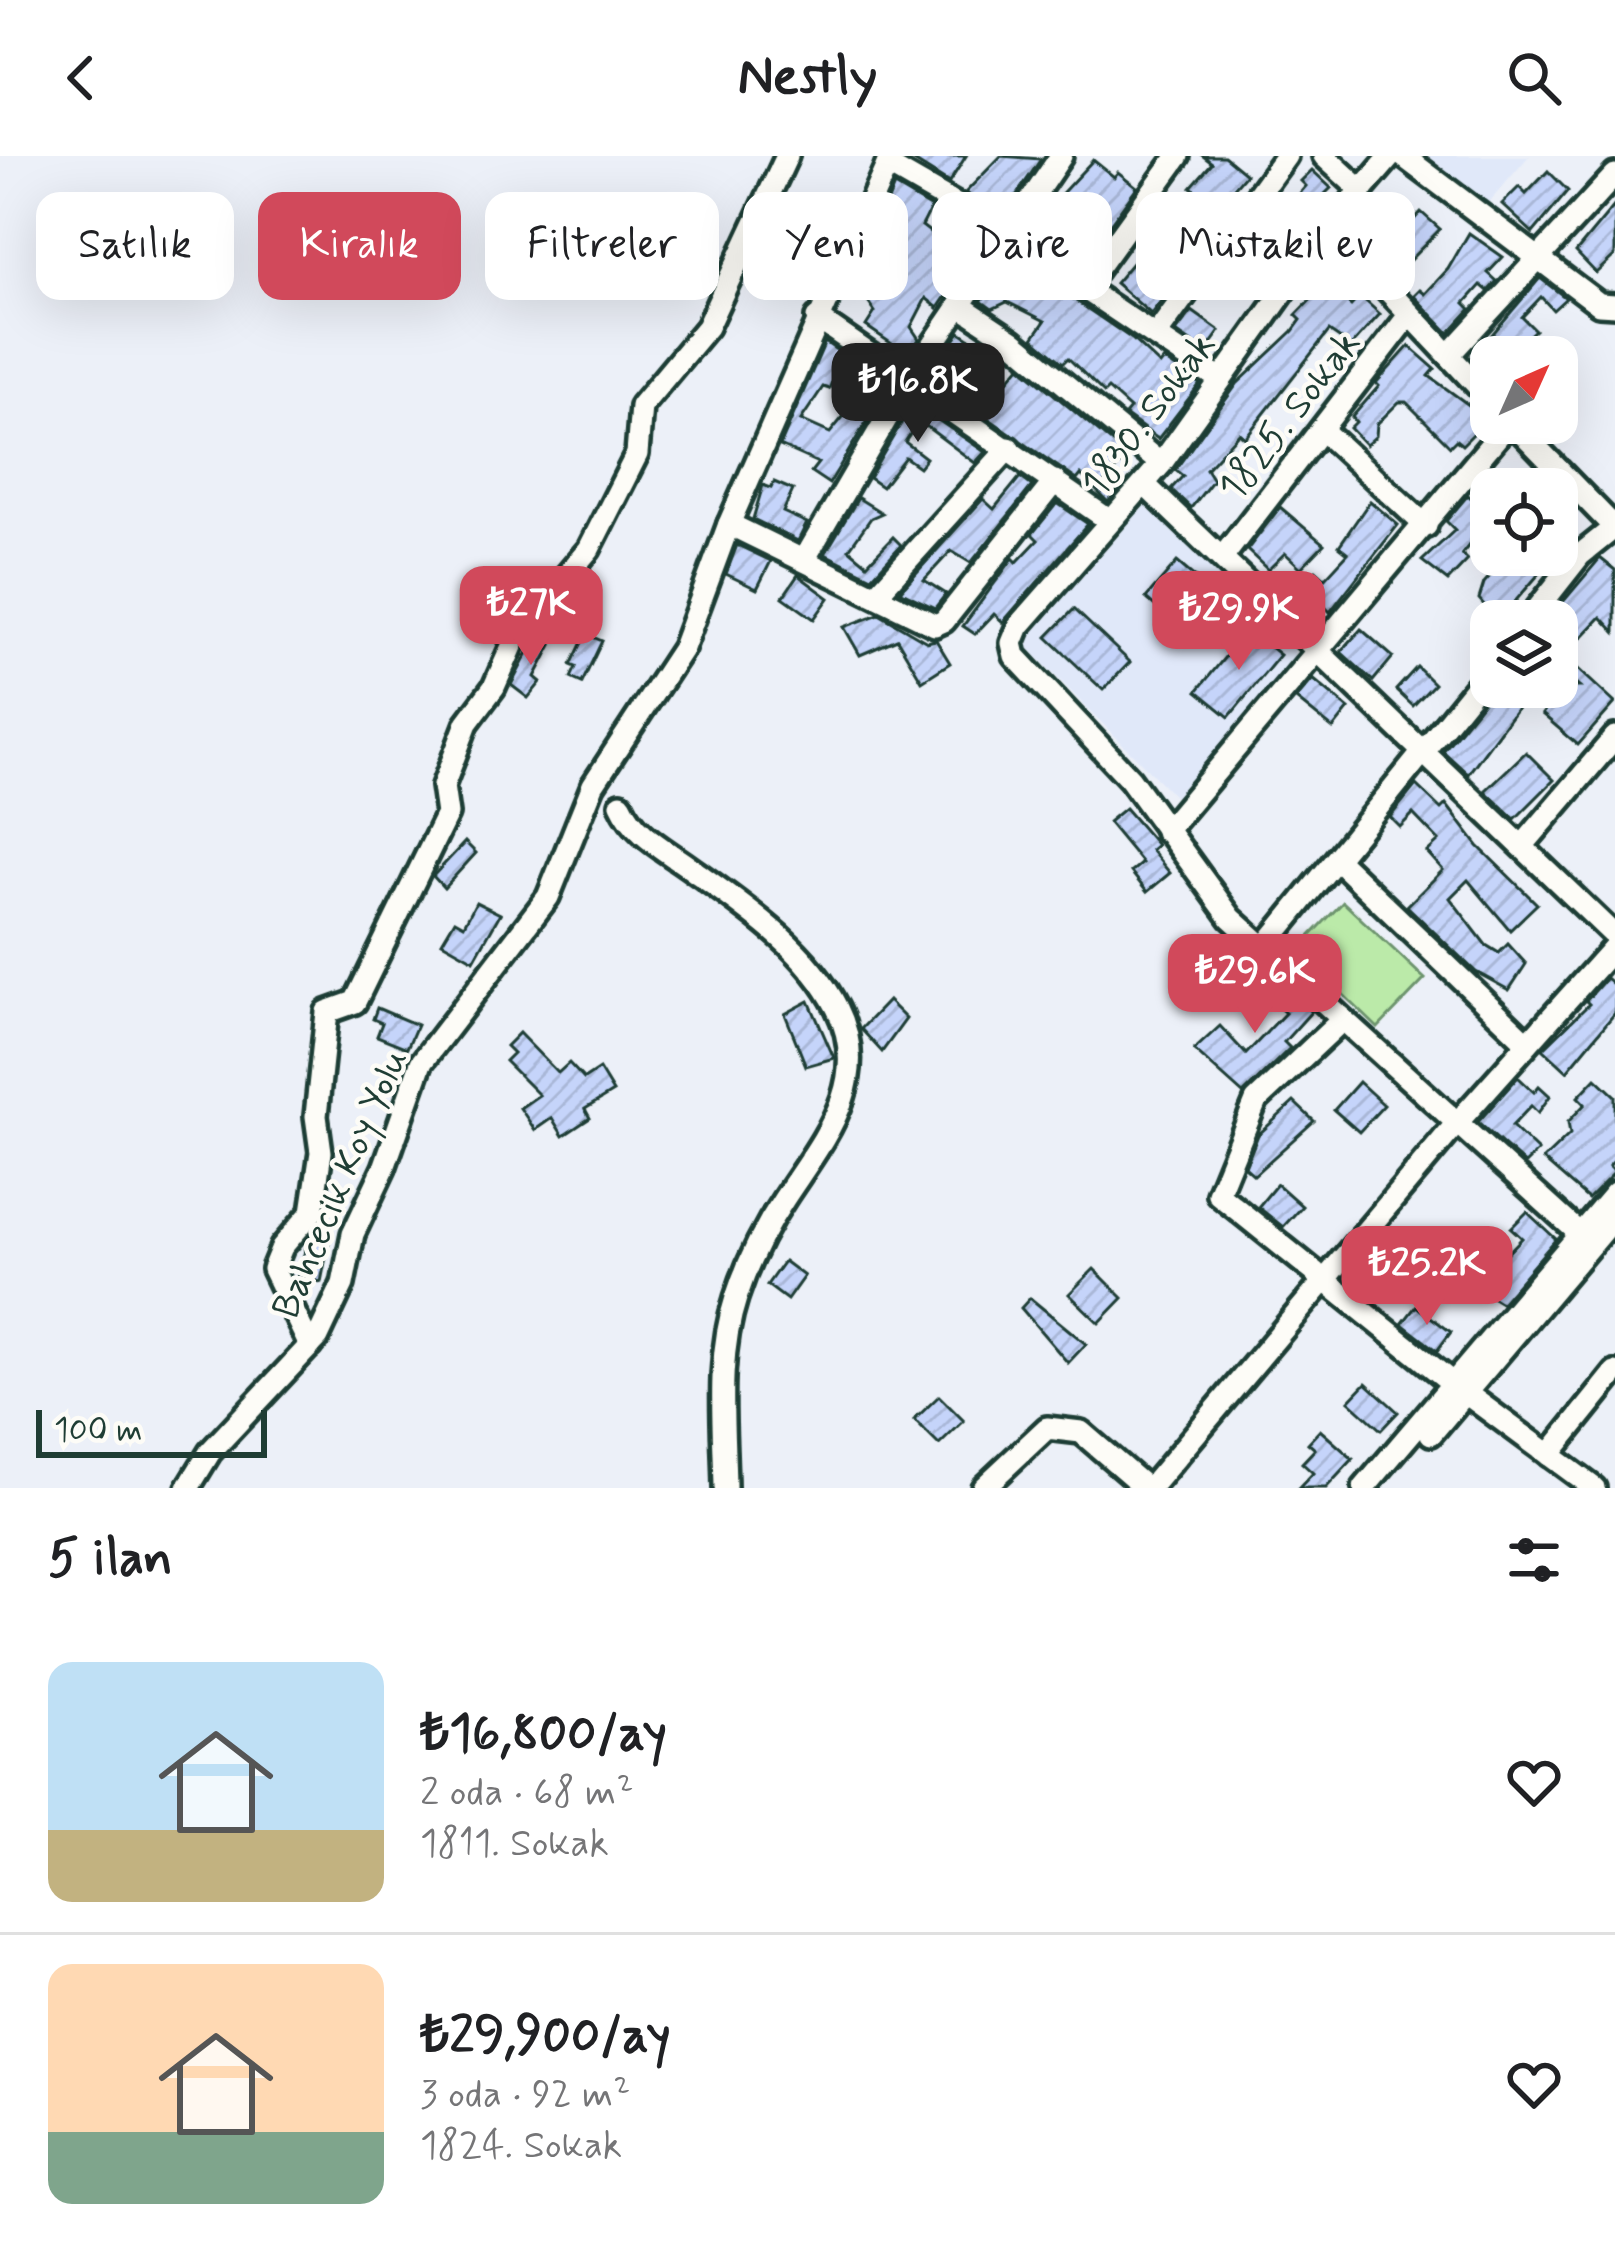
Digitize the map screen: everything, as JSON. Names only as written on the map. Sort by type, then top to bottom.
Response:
[{"type":"street","points":[[310,1346],[273,1269],[282,1247],[312,1212],[321,1152],[316,1117],[327,1012],[355,1002],[447,814],[442,786],[467,723],[494,687],[517,635],[589,549],[637,454],[641,406],[707,327],[787,156]]},
{"type":"street","points":[[1037,192],[1061,156]]},
{"type":"street","points":[[1112,247],[1178,156]]},
{"type":"street","points":[[1156,334],[1286,156]]},
{"type":"street","points":[[1324,156],[1361,190]]},
{"type":"street","name":"1830. Sokak","points":[[1361,190],[1391,156]]},
{"type":"street","points":[[1403,156],[1599,304],[1615,305]]},
{"type":"street","points":[[889,160],[938,192]]},
{"type":"street","name":"Bahcecik Koy Yolu","points":[[188,1488],[210,1452],[310,1346],[343,1284],[353,1234],[384,1168],[422,1063],[548,897],[593,785],[683,648],[729,524],[889,160]]},
{"type":"street","points":[[1449,355],[1615,176]]},
{"type":"street","points":[[804,560],[909,380],[962,300]]},
{"type":"street","points":[[1105,300],[1219,379]]},
{"type":"street","name":"1830. Sokak","points":[[1166,831],[1100,743],[1015,656],[1012,644],[1019,626],[1161,464],[1277,300]]},
{"type":"street","points":[[1397,300],[1470,378]]},
{"type":"street","points":[[959,305],[1013,341],[1161,464]]},
{"type":"street","name":"1825. Sokak","points":[[1222,558],[1410,314]]},
{"type":"street","points":[[817,318],[1110,521]]},
{"type":"street","points":[[1322,430],[1426,526]]},
{"type":"street","points":[[1494,444],[1166,831],[1231,918],[1580,1234]]},
{"type":"street","points":[[1532,444],[1615,528],[1580,555],[1545,600]]},
{"type":"street","points":[[876,595],[1009,448]]},
{"type":"street","points":[[729,524],[923,621],[944,621],[1054,481]]},
{"type":"street","points":[[1144,484],[1615,936]]},
{"type":"street","points":[[1264,948],[1470,694]]},
{"type":"street","points":[[1524,844],[1615,737]]},
{"type":"street","points":[[621,804],[630,826],[735,901],[807,964],[840,1013],[844,1034],[848,1071],[842,1108],[781,1203],[731,1314],[722,1364],[724,1488]]},
{"type":"street","points":[[1337,860],[1528,1043]]},
{"type":"street","points":[[983,1488],[1047,1428],[1082,1432],[1148,1488],[1456,1124],[1615,946]]},
{"type":"street","points":[[1342,1020],[1267,1087],[1217,1185],[1218,1194],[1549,1455],[1566,1480],[1594,1488]]},
{"type":"street","points":[[1364,1488],[1462,1390],[1615,1193]]},
{"type":"street","points":[[1382,1488],[1615,1216]]},
{"type":"street","points":[[1549,1455],[1615,1373]]},
{"type":"shaded area","points":[[1416,156],[1529,156],[1485,207]]},
{"type":"shaded area","points":[[1150,499],[1295,641],[1294,659],[1175,797],[1023,643]]},
{"type":"green space","points":[[1343,902],[1425,979],[1378,1028],[1297,950]]},
{"type":"building","points":[[906,156],[966,156],[949,183]]},
{"type":"building","points":[[1001,156],[1041,159],[1019,192],[966,192]]},
{"type":"building","points":[[1203,156],[1224,156],[1246,174],[1231,192],[1197,192],[1191,187],[1212,163]]},
{"type":"building","points":[[1093,160],[1137,187],[1112,221],[1112,192],[1063,192]]},
{"type":"building","points":[[1312,170],[1331,188],[1301,192],[1306,186],[1301,181]]},
{"type":"building","points":[[1548,171],[1568,191],[1533,233],[1502,204],[1519,187],[1526,194]]},
{"type":"building","points":[[908,194],[931,208],[922,226],[932,232],[932,300],[943,300],[938,308],[926,298],[911,327],[919,339],[908,355],[866,326],[875,312],[867,300],[908,300]]},
{"type":"building","points":[[1615,205],[1615,255],[1596,273],[1576,252]]},
{"type":"building","points":[[1421,212],[1440,229],[1415,255],[1415,218]]},
{"type":"building","points":[[1469,233],[1503,257],[1488,273],[1497,281],[1488,291],[1481,285],[1465,303],[1471,309],[1449,333],[1415,297],[1420,290],[1425,294],[1448,269]]},
{"type":"building","points":[[1136,258],[1136,300],[1162,300],[1151,314],[1115,283]]},
{"type":"building","points":[[1540,278],[1566,298],[1553,310],[1541,297],[1522,317],[1535,330],[1528,336],[1491,336]]},
{"type":"building","points":[[1075,300],[1132,339],[1160,365],[1164,360],[1200,384],[1158,439],[1125,415],[1130,409],[1108,389],[1104,393],[1068,358],[1063,363],[1033,338],[1045,321],[1007,302],[992,309],[981,301]]},
{"type":"building","points":[[1311,300],[1344,300],[1351,306],[1364,300],[1380,314],[1351,346],[1329,331],[1245,438],[1239,433],[1206,469],[1213,480],[1191,508],[1171,489],[1183,476],[1175,470],[1237,384],[1293,331],[1301,320],[1296,315]]},
{"type":"building","points":[[1192,311],[1220,331],[1205,352],[1176,332]]},
{"type":"building","points":[[960,332],[975,342],[959,370],[996,395],[1020,366],[1128,456],[1105,481],[1117,492],[1108,502],[1081,475],[1077,480],[929,377]]},
{"type":"building","points":[[825,342],[888,386],[829,484],[811,472],[818,463],[780,446]],"holes":[[[836,372],[860,384],[852,406],[830,433],[801,420],[823,387],[829,389]]]},
{"type":"building","points":[[1409,346],[1435,369],[1429,376],[1470,406],[1470,437],[1462,445],[1456,440],[1450,446],[1406,402],[1399,402],[1377,424],[1376,436],[1366,445],[1350,428],[1356,422],[1352,417],[1379,386],[1376,383]]},
{"type":"building","points":[[913,403],[985,452],[975,463],[919,421],[905,442],[926,458],[919,467],[905,457],[882,487],[869,478]]},
{"type":"building","points":[[1020,477],[1032,486],[971,563],[951,551],[924,580],[946,594],[935,608],[900,591],[983,499],[994,509]]},
{"type":"building","points":[[774,482],[793,490],[783,512],[807,523],[798,541],[753,519],[763,485],[771,488]]},
{"type":"building","points":[[1468,495],[1470,544],[1462,554],[1468,560],[1448,581],[1422,561],[1455,530],[1446,521]]},
{"type":"building","points":[[858,498],[882,513],[871,518],[849,549],[867,564],[893,537],[901,545],[872,577],[825,554]]},
{"type":"building","points":[[1370,501],[1398,525],[1330,612],[1303,584],[1316,570],[1325,578],[1348,553],[1339,546]]},
{"type":"building","points":[[1057,503],[1088,524],[1003,622],[994,614],[975,634],[963,626],[1013,558],[1017,562],[1038,540],[1032,534]]},
{"type":"building","points":[[1280,507],[1324,544],[1301,568],[1285,553],[1268,570],[1247,550]]},
{"type":"building","points":[[737,545],[771,561],[757,589],[726,574]]},
{"type":"building","points":[[1600,558],[1615,570],[1615,632],[1601,617],[1578,641],[1578,600],[1565,600]]},
{"type":"building","points":[[1177,562],[1204,585],[1172,621],[1146,598]]},
{"type":"building","points":[[798,575],[829,598],[814,619],[783,597]]},
{"type":"building","points":[[1490,576],[1537,576],[1516,600],[1480,600]]},
{"type":"building","points":[[1074,609],[1130,662],[1103,690],[1047,637]]},
{"type":"building","points":[[879,614],[927,642],[936,640],[950,663],[922,681],[897,639],[860,655],[844,627]]},
{"type":"building","points":[[1248,629],[1280,655],[1229,717],[1197,691]]},
{"type":"building","points":[[1361,629],[1393,657],[1373,681],[1341,652]]},
{"type":"building","points":[[586,634],[602,641],[582,683],[571,678],[576,667],[571,665]]},
{"type":"building","points":[[536,637],[552,645],[535,677],[541,682],[528,698],[511,685]]},
{"type":"building","points":[[1417,667],[1434,684],[1413,706],[1396,690]]},
{"type":"building","points":[[1578,669],[1615,703],[1578,745],[1542,714],[1545,708],[1578,708]]},
{"type":"building","points":[[1313,679],[1349,709],[1333,729],[1296,699]]},
{"type":"building","points":[[1478,708],[1517,708],[1468,774],[1443,751]]},
{"type":"building","points":[[1526,752],[1554,780],[1515,819],[1485,791]]},
{"type":"building","points":[[1416,785],[1441,809],[1446,804],[1478,846],[1537,904],[1510,930],[1468,880],[1450,898],[1486,945],[1499,953],[1508,944],[1526,964],[1509,990],[1476,972],[1407,906],[1443,870],[1427,852],[1439,841],[1413,814],[1400,827],[1390,817]]},
{"type":"building","points":[[1125,808],[1157,845],[1151,850],[1170,873],[1147,892],[1131,872],[1142,863],[1108,822]]},
{"type":"building","points":[[465,842],[476,853],[444,888],[433,876]]},
{"type":"building","points":[[476,902],[500,914],[474,960],[442,942],[455,920],[464,925]]},
{"type":"building","points":[[1264,968],[1311,1012],[1284,1042],[1290,1048],[1243,1094],[1194,1050],[1220,1026],[1246,1054],[1285,1013],[1267,997],[1257,1009],[1242,995]]},
{"type":"building","points":[[1606,978],[1615,986],[1615,1013],[1567,1071],[1543,1049],[1589,1004],[1586,1001]]},
{"type":"building","points":[[809,1001],[834,1058],[806,1066],[785,1014]]},
{"type":"building","points":[[888,1001],[906,1019],[882,1052],[861,1029]]},
{"type":"building","points":[[377,1008],[417,1025],[407,1048],[377,1036],[382,1023],[373,1019]]},
{"type":"building","points":[[519,1033],[558,1073],[569,1063],[584,1079],[599,1069],[613,1092],[585,1109],[590,1118],[563,1136],[552,1118],[535,1130],[520,1108],[539,1095],[505,1061],[513,1053],[506,1046]]},
{"type":"building","points":[[1518,1077],[1534,1092],[1539,1086],[1550,1096],[1538,1113],[1531,1106],[1512,1126],[1538,1151],[1525,1164],[1478,1122]]},
{"type":"building","points":[[1596,1078],[1615,1096],[1615,1160],[1609,1166],[1615,1172],[1588,1199],[1543,1160],[1570,1134],[1568,1122],[1585,1104],[1578,1097]]},
{"type":"building","points":[[1359,1082],[1384,1105],[1359,1132],[1334,1110]]},
{"type":"building","points":[[1294,1102],[1314,1121],[1254,1175],[1245,1167],[1258,1135]]},
{"type":"building","points":[[1277,1184],[1302,1206],[1283,1227],[1258,1207]]},
{"type":"building","points":[[1527,1212],[1556,1239],[1501,1303],[1475,1287],[1522,1238],[1511,1228]]},
{"type":"building","points":[[309,1238],[329,1242],[321,1282],[297,1277]]},
{"type":"building","points":[[784,1261],[804,1276],[787,1300],[767,1285]]},
{"type":"building","points":[[1094,1269],[1123,1298],[1099,1323],[1069,1294]]},
{"type":"building","points":[[1030,1298],[1086,1344],[1068,1363],[1021,1308]]},
{"type":"building","points":[[1416,1306],[1451,1332],[1437,1351],[1402,1324]]},
{"type":"building","points":[[1366,1383],[1398,1412],[1381,1430],[1349,1401]]},
{"type":"building","points":[[939,1396],[964,1421],[939,1445],[914,1420]]},
{"type":"building","points":[[1320,1430],[1353,1459],[1326,1488],[1299,1488],[1313,1473],[1302,1463],[1315,1449],[1308,1443]]}]
